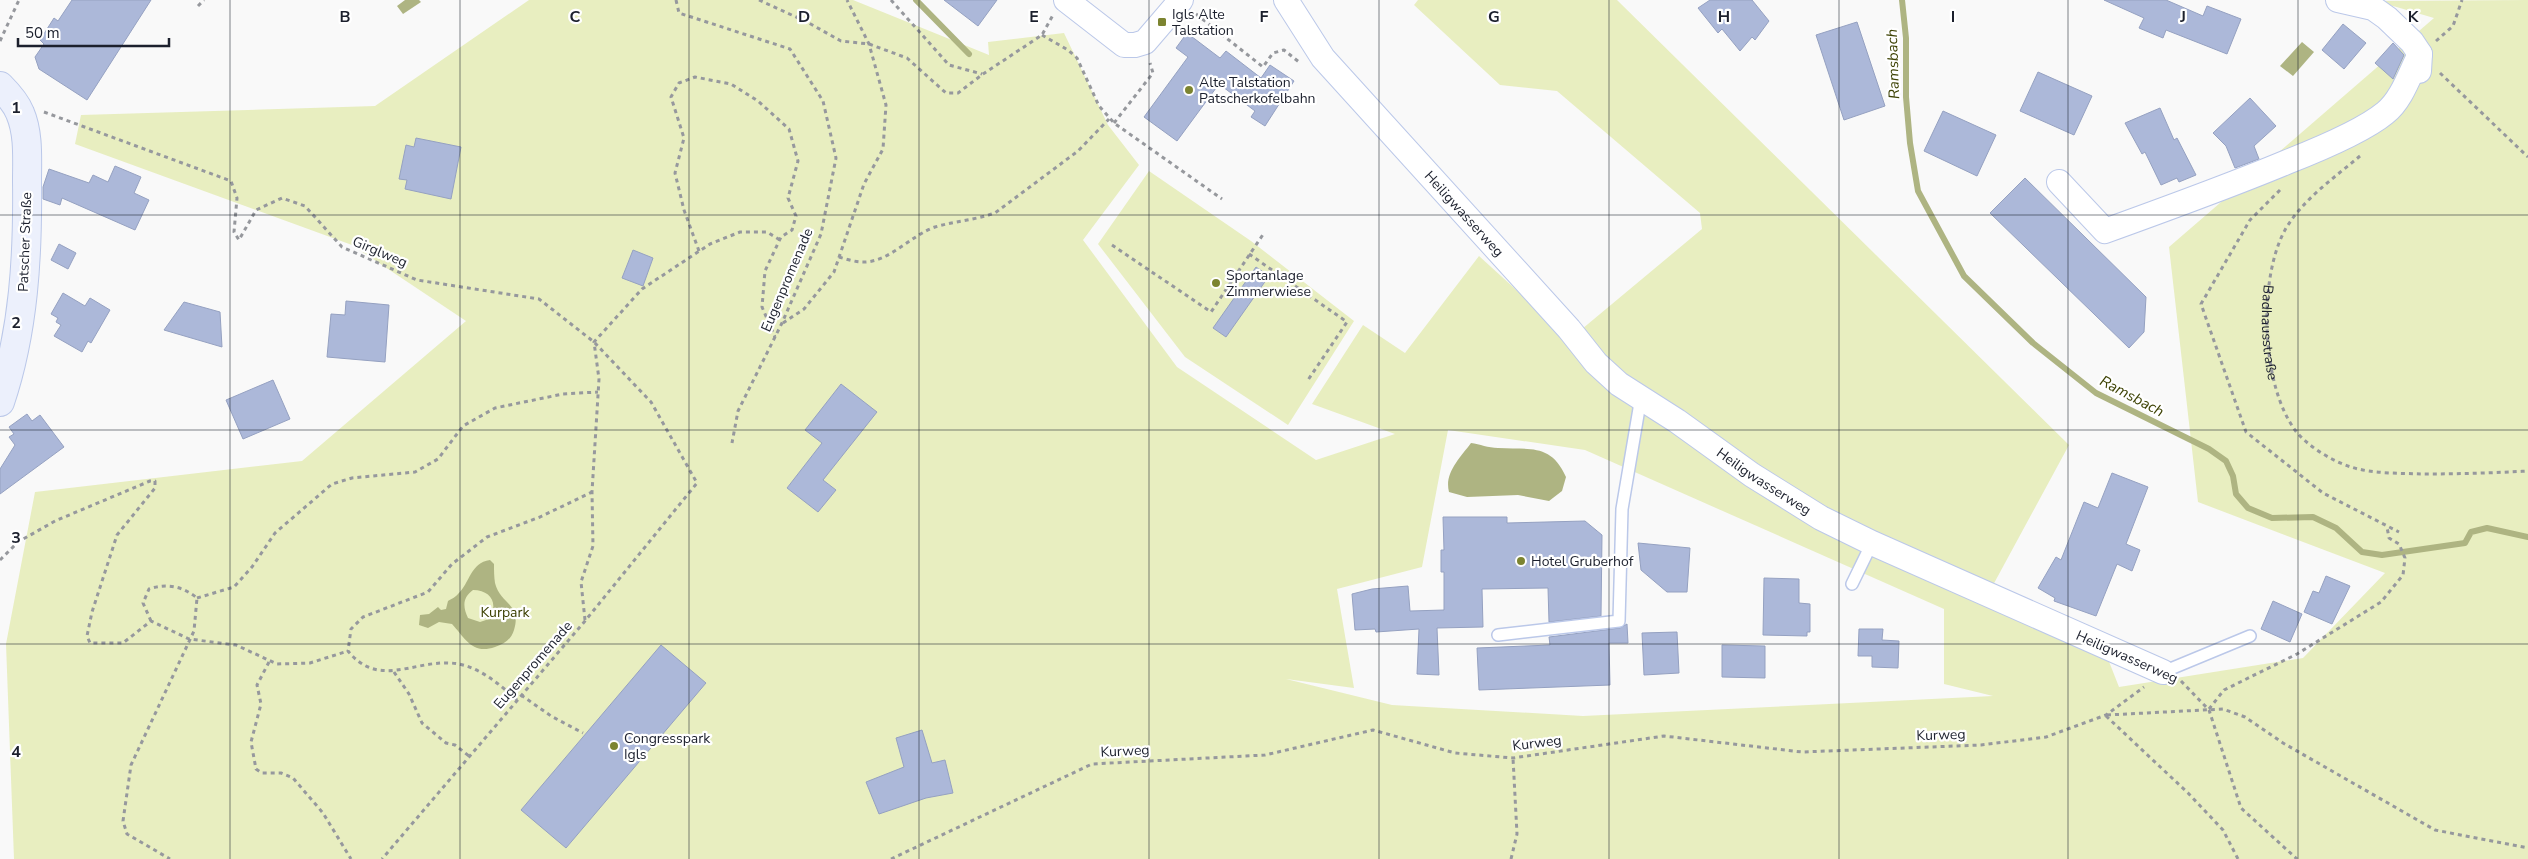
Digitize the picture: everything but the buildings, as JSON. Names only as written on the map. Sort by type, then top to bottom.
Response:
[{"type":"main road","name":"Patscher Straße","points":[[0,402],[21,314],[25,269],[26,139],[20,113],[6,93]]},
{"type":"street","name":"Heiligwasserweg","points":[[1286,0],[1322,58],[1569,329],[1596,363],[1620,384],[1788,498],[1821,518],[1872,543],[2163,672]]},
{"type":"street","points":[[2338,0],[2378,11],[2401,31],[2420,54],[2414,101]]},
{"type":"street","points":[[1062,4],[1124,44],[1135,45],[1145,42],[1180,1]]},
{"type":"street","points":[[2059,182],[2105,231],[2216,191],[2322,148],[2373,121],[2386,113],[2394,104],[2420,54]]},
{"type":"lane","points":[[1498,634],[1618,622],[1622,510],[1640,397]]},
{"type":"lane","points":[[1852,584],[1872,543]]},
{"type":"lane","points":[[2163,672],[2250,636]]},
{"type":"path","points":[[0,41],[19,0]]},
{"type":"path","points":[[198,6],[204,0]]},
{"type":"path","name":"Eugenpromenade","points":[[676,0],[679,13],[790,49],[823,101],[836,158],[821,234],[775,338],[738,411],[732,444]]},
{"type":"path","points":[[759,0],[807,22],[841,41],[869,44],[906,58],[946,92],[958,93],[1042,35],[1062,4]]},
{"type":"path","points":[[782,323],[804,309],[834,272],[864,184],[883,149],[886,105],[869,44],[847,0]]},
{"type":"path","points":[[891,0],[949,65],[983,74]]},
{"type":"path","points":[[2462,0],[2453,26],[2420,54],[2528,158]]},
{"type":"path","points":[[1180,1],[1263,68],[1273,53],[1284,50],[1306,68]]},
{"type":"path","points":[[1042,35],[1068,50],[1077,58],[1099,106],[1114,123],[1222,199]]},
{"type":"path","points":[[1114,123],[1153,73],[1145,42]]},
{"type":"path","points":[[699,251],[684,210],[675,173],[684,138],[671,96],[679,83],[695,77],[731,84],[758,101],[789,129],[798,161],[788,198],[796,216],[792,230],[780,240],[765,271],[762,307],[775,338]]},
{"type":"path","name":"Girglweg","points":[[6,93],[231,181],[237,198],[234,232],[239,240],[256,210],[282,198],[306,206],[342,247],[417,280],[539,300],[594,342],[651,402],[697,483]]},
{"type":"path","points":[[839,257],[862,262],[871,260],[890,253],[935,227],[979,219],[995,213],[1078,151],[1110,119]]},
{"type":"path","name":"Badhausstraße","points":[[2362,153],[2298,210],[2275,251],[2270,277],[2269,350],[2277,396],[2286,416],[2296,431],[2312,446],[2351,467],[2391,473],[2470,474],[2528,471]]},
{"type":"path","points":[[2283,187],[2250,220],[2201,304],[2246,432],[2323,493],[2399,532]]},
{"type":"path","points":[[585,621],[581,582],[593,546],[592,492],[599,379],[594,342],[642,289],[710,244],[740,232],[767,232],[780,240]]},
{"type":"path","points":[[1112,245],[1211,312],[1264,233]]},
{"type":"path","points":[[1250,254],[1347,322],[1308,380]]},
{"type":"path","points":[[197,598],[234,587],[252,567],[275,533],[332,484],[352,478],[414,472],[438,459],[463,426],[495,408],[563,394],[598,392]]},
{"type":"path","points":[[0,560],[18,542],[55,520],[150,481],[155,481],[155,488],[117,535],[92,612],[87,636],[90,643],[123,643],[151,622]]},
{"type":"path","name":"Eugenpromenade","points":[[382,859],[585,621],[697,483]]},
{"type":"path","points":[[348,652],[351,629],[363,617],[428,592],[452,564],[487,538],[592,492]]},
{"type":"path","points":[[2209,710],[2224,690],[2297,654],[2381,602],[2403,575],[2405,558],[2399,544],[2388,538],[2387,526]]},
{"type":"path","points":[[197,598],[185,588],[160,585],[149,589],[143,603],[151,622],[189,639],[236,645],[269,662],[285,666],[299,665],[348,652]]},
{"type":"path","points":[[170,859],[127,834],[123,821],[131,765],[194,631],[197,598]]},
{"type":"path","points":[[348,652],[362,664],[384,672],[394,672],[422,664],[457,664],[478,670],[517,700]]},
{"type":"path","points":[[269,662],[257,685],[261,704],[251,742],[256,769],[262,773],[281,774],[293,778],[323,812],[351,859]]},
{"type":"path","points":[[394,672],[409,694],[422,723],[446,743],[455,745],[469,756]]},
{"type":"path","name":"Heiligwasserweg","points":[[2163,672],[2185,683],[2209,710],[2242,808],[2297,859]]},
{"type":"path","name":"Kurweg","points":[[892,859],[1092,764],[1265,755],[1373,730],[1455,753],[1513,758],[1664,736],[1802,752],[1981,745],[2046,737],[2106,716],[2163,672]]},
{"type":"path","points":[[521,694],[550,716],[583,733]]},
{"type":"path","points":[[2106,716],[2223,709],[2245,717],[2283,743],[2436,830],[2528,848]]},
{"type":"path","points":[[2106,716],[2188,793],[2222,830],[2238,859]]},
{"type":"path","points":[[1511,859],[1517,834],[1513,758]]},
{"type":"green space","name":"Kurpark","points":[[529,0],[853,0],[989,55],[988,42],[1064,33],[1108,125],[1139,165],[1083,240],[1177,367],[1316,460],[1395,434],[1312,404],[1363,325],[1405,353],[1479,256],[1535,307],[1602,385],[1769,494],[2108,659],[2119,687],[2303,658],[2385,573],[2198,502],[2169,247],[2434,18],[2376,1],[2528,0],[2528,859],[14,859],[6,644],[35,492],[302,461],[466,321],[352,245],[75,144],[81,115],[375,106]],"holes":[[[1448,430],[1585,450],[1944,609],[1944,684],[1993,696],[1583,716],[1392,705],[1286,679],[1354,688],[1337,589],[1422,567]]]},
{"type":"green space","points":[[1418,0],[1617,0],[2069,445],[1992,587],[1870,536],[1721,447],[1608,363],[1582,329],[1702,229],[1700,213],[1557,91],[1500,85],[1414,5]]},
{"type":"green space","name":"Sportanlage Zimmerwiese","points":[[1149,171],[1251,241],[1354,321],[1288,425],[1185,357],[1098,244]]},
{"type":"shaded area","points":[[405,0],[419,0],[421,2],[403,14],[397,6]]},
{"type":"shaded area","points":[[2302,42],[2314,52],[2293,76],[2280,66]]},
{"type":"shaded area","points":[[1471,443],[1494,448],[1538,450],[1546,453],[1554,458],[1566,477],[1562,491],[1549,501],[1518,495],[1467,497],[1449,492],[1448,485],[1451,472]]},
{"type":"shaded area","points":[[490,560],[494,564],[495,581],[498,590],[513,609],[516,621],[513,633],[509,639],[495,647],[480,649],[465,640],[452,624],[439,622],[428,628],[419,625],[420,615],[429,614],[438,607],[441,610],[446,609],[448,601],[462,590],[474,569],[483,562]],"holes":[[[473,590],[489,595],[493,603],[489,619],[480,622],[468,618],[464,606],[465,599],[469,593]]]},
{"type":"waterway","name":"Ramsbach","points":[[916,0],[969,54]]},
{"type":"waterway","name":"Ramsbach","points":[[1902,0],[1906,38],[1906,97],[1910,143],[1918,191],[1964,276],[2033,343],[2096,393],[2209,449],[2226,461],[2233,476],[2236,494],[2248,508],[2272,518],[2313,517],[2336,528],[2362,552],[2382,555],[2465,543],[2471,532],[2487,528],[2528,537]]},
{"type":"place","name":"Igls Alte Talstation","points":[[1162,22]]},
{"type":"place","name":"Alte Talstation Patscherkofelbahn","points":[[1189,90]]},
{"type":"place","name":"Sportanlage Zimmerwiese","points":[[1216,283]]},
{"type":"place","name":"Hotel Gruberhof","points":[[1521,561]]},
{"type":"place","name":"Congresspark Igls","points":[[614,746]]}]
